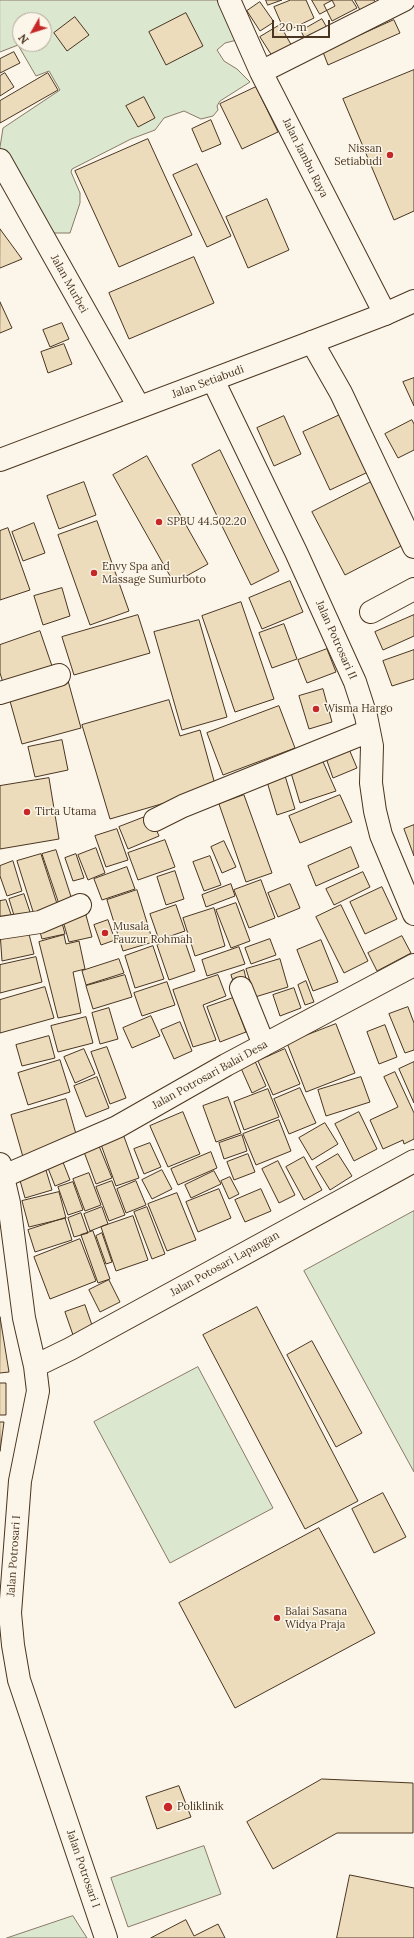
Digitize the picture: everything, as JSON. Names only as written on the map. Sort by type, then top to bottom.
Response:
[{"type":"main road","name":"Jalan Jambu Raya","points":[[229,0],[261,72],[385,314]]},
{"type":"main road","points":[[261,72],[404,0]]},
{"type":"main road","name":"Jalan Murbei","points":[[0,160],[139,407]]},
{"type":"main road","name":"Jalan Setiabudi","points":[[0,460],[385,314],[414,301]]},
{"type":"main road","points":[[312,342],[341,393],[414,547]]},
{"type":"main road","name":"Jalan Potrosari II","points":[[212,380],[296,552],[355,682],[366,716],[372,746],[371,783],[374,811],[381,835],[414,914]]},
{"type":"main road","points":[[371,612],[414,589]]},
{"type":"main road","points":[[0,692],[59,675]]},
{"type":"main road","points":[[155,820],[184,806],[369,731]]},
{"type":"main road","points":[[0,928],[40,922],[80,905]]},
{"type":"main road","name":"Jalan Potrosari Balai Desa","points":[[1,1171],[117,1127],[264,1045],[414,965]]},
{"type":"main road","points":[[241,988],[264,1045]]},
{"type":"main road","name":"Jalan Potosari Lapangan","points":[[35,1366],[77,1345],[414,1161]]},
{"type":"main road","name":"Jalan Potrosari I","points":[[1,1171],[8,1203],[24,1318],[35,1366],[38,1391],[20,1481],[10,1613],[13,1645],[19,1680],[106,1938]]},
{"type":"green space","points":[[0,0],[217,0],[237,40],[225,43],[217,50],[224,61],[237,69],[250,82],[220,101],[217,106],[218,110],[213,116],[201,119],[184,111],[164,118],[155,130],[131,139],[72,169],[71,172],[80,193],[80,203],[70,233],[38,233],[0,167],[0,147],[3,128],[60,90],[49,71],[36,76],[22,52],[52,52],[52,12],[12,12],[12,47],[0,52]]},
{"type":"green space","points":[[414,1211],[414,1472],[304,1271]]},
{"type":"green space","points":[[198,1367],[273,1508],[170,1563],[94,1422]]},
{"type":"green space","points":[[204,1846],[221,1894],[128,1927],[111,1878]]},
{"type":"green space","points":[[73,1916],[87,1938],[7,1938]]},
{"type":"building","points":[[266,0],[282,0],[268,5]]},
{"type":"building","points":[[291,0],[306,0],[314,18],[285,32],[274,7]]},
{"type":"building","points":[[312,0],[332,0],[335,6],[320,14]]},
{"type":"building","points":[[333,0],[352,0],[357,8],[332,21],[324,5]]},
{"type":"building","points":[[355,0],[374,0],[376,3],[361,11]]},
{"type":"building","points":[[260,2],[274,22],[260,31],[247,11]]},
{"type":"building","points":[[186,13],[203,46],[166,65],[149,32]]},
{"type":"building","points":[[75,17],[89,35],[67,51],[54,33]]},
{"type":"building","points":[[322,19],[330,33],[308,45],[301,31]]},
{"type":"building","points":[[394,20],[400,33],[328,65],[323,52]]},
{"type":"building","points":[[280,25],[293,48],[274,59],[260,37]]},
{"type":"building","points":[[14,52],[20,63],[0,73],[0,59]]},
{"type":"building","name":"Nissan Setiabudi","points":[[414,70],[414,211],[394,220],[343,99]]},
{"type":"building","points":[[5,73],[14,87],[0,96],[0,76]]},
{"type":"building","points":[[48,73],[58,90],[0,123],[0,101]]},
{"type":"building","points":[[256,87],[278,132],[242,149],[220,104]]},
{"type":"building","points":[[144,97],[155,118],[138,127],[126,106]]},
{"type":"building","points":[[211,120],[221,144],[202,152],[192,129]]},
{"type":"building","points":[[148,139],[192,235],[119,267],[75,171]]},
{"type":"building","points":[[197,164],[231,236],[207,247],[173,175]]},
{"type":"building","points":[[267,199],[289,250],[248,268],[226,217]]},
{"type":"building","points":[[0,229],[22,259],[0,268]]},
{"type":"building","points":[[194,257],[214,303],[129,339],[109,293]]},
{"type":"building","points":[[0,302],[12,328],[0,333]]},
{"type":"building","points":[[62,323],[69,339],[50,347],[43,330]]},
{"type":"building","points":[[64,344],[72,364],[48,373],[41,352]]},
{"type":"building","points":[[414,378],[414,406],[403,382]]},
{"type":"building","points":[[342,414],[368,472],[330,490],[303,432]]},
{"type":"building","points":[[284,416],[301,454],[274,466],[257,428]]},
{"type":"building","points":[[412,420],[414,424],[414,450],[398,458],[385,434]]},
{"type":"building","points":[[220,450],[279,571],[251,585],[192,465]]},
{"type":"building","points":[[147,456],[208,564],[174,583],[113,475]]},
{"type":"building","points":[[84,482],[96,515],[59,529],[47,496]]},
{"type":"building","points":[[371,482],[403,545],[345,575],[312,512]]},
{"type":"building","name":"Envy Spa and Massage Sumurboto","points":[[97,521],[129,611],[90,625],[58,535]]},
{"type":"building","points":[[34,523],[45,553],[23,561],[12,532]]},
{"type":"building","points":[[8,528],[30,590],[0,600],[0,531]]},
{"type":"building","points":[[290,581],[303,612],[262,629],[249,598]]},
{"type":"building","points":[[62,588],[70,616],[43,625],[34,596]]},
{"type":"building","points":[[241,602],[274,699],[235,712],[202,616]]},
{"type":"building","points":[[138,615],[150,653],[74,675],[62,637]]},
{"type":"building","points":[[414,615],[414,636],[383,650],[375,632]]},
{"type":"building","points":[[199,620],[227,717],[182,730],[154,632]]},
{"type":"building","points":[[284,624],[297,659],[272,668],[259,633]]},
{"type":"building","points":[[40,631],[53,669],[4,686],[0,673],[0,645]]},
{"type":"building","points":[[327,649],[336,672],[307,683],[298,660]]},
{"type":"building","points":[[414,650],[414,679],[392,686],[383,661]]},
{"type":"building","points":[[67,677],[81,728],[22,744],[8,694]]},
{"type":"building","name":"Wisma Hargo","points":[[323,689],[332,722],[309,729],[299,696]]},
{"type":"building","points":[[169,700],[180,736],[200,730],[216,788],[110,819],[82,725]]},
{"type":"building","points":[[279,706],[295,748],[223,775],[207,733]]},
{"type":"building","points":[[62,740],[68,770],[35,777],[28,747]]},
{"type":"building","points":[[349,749],[357,768],[333,778],[326,758]]},
{"type":"building","points":[[320,755],[336,791],[300,803],[289,766]]},
{"type":"building","points":[[283,769],[295,809],[277,815],[265,775]]},
{"type":"building","name":"Tirta Utama","points":[[49,778],[59,839],[0,849],[0,786]]},
{"type":"building","points":[[244,795],[272,873],[246,882],[219,804]]},
{"type":"building","points":[[340,795],[352,822],[300,843],[289,816]]},
{"type":"building","points":[[150,815],[159,836],[128,849],[119,827]]},
{"type":"building","points":[[414,825],[414,856],[404,829]]},
{"type":"building","points":[[117,829],[128,860],[106,867],[95,836]]},
{"type":"building","points":[[165,840],[175,867],[138,880],[128,853]]},
{"type":"building","points":[[224,841],[236,867],[222,873],[211,847]]},
{"type":"building","points":[[351,847],[359,867],[316,886],[308,866]]},
{"type":"building","points":[[96,848],[105,873],[88,880],[78,855]]},
{"type":"building","points":[[56,850],[74,906],[61,910],[42,854]]},
{"type":"building","points":[[41,854],[60,913],[36,921],[17,861]]},
{"type":"building","points":[[76,854],[84,878],[73,881],[65,858]]},
{"type":"building","points":[[210,856],[221,885],[204,891],[193,862]]},
{"type":"building","points":[[13,861],[22,891],[7,896],[0,876],[0,866]]},
{"type":"building","points":[[127,867],[135,889],[102,900],[94,879]]},
{"type":"building","points":[[175,871],[184,899],[166,905],[157,877]]},
{"type":"building","points":[[363,872],[370,887],[334,905],[326,889]]},
{"type":"building","points":[[261,880],[275,918],[249,928],[234,890]]},
{"type":"building","points":[[231,884],[235,896],[206,907],[202,895]]},
{"type":"building","points":[[290,884],[300,908],[278,917],[268,893]]},
{"type":"building","points":[[382,887],[397,919],[365,934],[350,902]]},
{"type":"building","points":[[137,890],[153,942],[123,951],[107,900]]},
{"type":"building","points":[[24,894],[32,918],[16,922],[9,899]]},
{"type":"building","points":[[6,900],[14,923],[0,927],[0,901]]},
{"type":"building","points":[[236,903],[250,941],[231,948],[216,910]]},
{"type":"building","points":[[176,905],[185,931],[159,940],[150,914]]},
{"type":"building","points":[[341,905],[368,961],[344,973],[316,917]]},
{"type":"building","points":[[84,908],[92,937],[69,942],[61,914]]},
{"type":"building","points":[[214,908],[225,946],[195,956],[183,918]]},
{"type":"building","points":[[61,919],[65,934],[42,939],[38,925]]},
{"type":"building","name":"Musala Fauzur Rohmah","points":[[108,920],[115,940],[101,945],[94,925]]},
{"type":"building","points":[[27,926],[34,954],[2,961],[0,932]]},
{"type":"building","points":[[64,935],[66,944],[79,941],[85,969],[73,972],[81,1013],[58,1018],[39,942]]},
{"type":"building","points":[[183,936],[195,971],[169,980],[157,945]]},
{"type":"building","points":[[402,936],[411,953],[377,971],[368,953]]},
{"type":"building","points":[[270,939],[276,955],[251,964],[245,948]]},
{"type":"building","points":[[321,940],[338,982],[313,991],[297,950]]},
{"type":"building","points":[[153,946],[164,979],[135,988],[125,956]]},
{"type":"building","points":[[239,947],[245,964],[207,976],[202,960]]},
{"type":"building","points":[[36,957],[42,982],[0,993],[0,965]]},
{"type":"building","points":[[119,959],[124,973],[86,985],[82,971]]},
{"type":"building","points":[[280,959],[288,987],[255,997],[246,969]]},
{"type":"building","points":[[244,970],[247,983],[235,987],[231,975]]},
{"type":"building","points":[[125,975],[132,997],[93,1009],[86,986]]},
{"type":"building","points":[[218,975],[226,996],[203,1005],[216,1040],[193,1047],[173,990]]},
{"type":"building","points":[[306,981],[314,1002],[305,1005],[298,985]]},
{"type":"building","points":[[167,982],[175,1005],[142,1016],[134,993]]},
{"type":"building","points":[[45,987],[54,1018],[0,1033],[0,1000]]},
{"type":"building","points":[[294,988],[301,1008],[280,1016],[273,995]]},
{"type":"building","points":[[233,998],[246,1032],[220,1042],[207,1007]]},
{"type":"building","points":[[408,1007],[414,1023],[414,1050],[405,1053],[389,1014]]},
{"type":"building","points":[[109,1008],[118,1039],[100,1044],[92,1013]]},
{"type":"building","points":[[151,1016],[160,1036],[132,1048],[123,1028]]},
{"type":"building","points":[[86,1017],[93,1043],[58,1052],[51,1026]]},
{"type":"building","points":[[180,1022],[192,1051],[174,1059],[161,1030]]},
{"type":"building","points":[[336,1024],[355,1073],[306,1092],[287,1043]]},
{"type":"building","points":[[385,1025],[397,1057],[379,1064],[367,1032]]},
{"type":"building","points":[[49,1036],[55,1058],[22,1066],[16,1045]]},
{"type":"building","points":[[107,1047],[126,1098],[110,1104],[91,1052]]},
{"type":"building","points":[[84,1049],[95,1074],[75,1083],[64,1057]]},
{"type":"building","points":[[285,1049],[300,1084],[273,1095],[258,1061]]},
{"type":"building","points":[[254,1059],[266,1086],[252,1093],[240,1066]]},
{"type":"building","points":[[60,1060],[70,1092],[28,1105],[18,1073]]},
{"type":"building","points":[[414,1062],[414,1103],[399,1069]]},
{"type":"building","points":[[395,1072],[414,1113],[414,1139],[404,1144],[403,1140],[383,1149],[370,1120],[398,1107],[384,1077]]},
{"type":"building","points":[[97,1077],[109,1108],[86,1117],[74,1086]]},
{"type":"building","points":[[361,1077],[370,1102],[326,1116],[318,1090]]},
{"type":"building","points":[[300,1088],[316,1123],[289,1134],[274,1099]]},
{"type":"building","points":[[268,1089],[279,1117],[244,1130],[234,1102]]},
{"type":"building","points":[[228,1097],[241,1133],[216,1142],[203,1106]]},
{"type":"building","points":[[66,1099],[78,1141],[23,1157],[11,1115]]},
{"type":"building","points":[[183,1112],[200,1154],[168,1167],[150,1126]]},
{"type":"building","points":[[359,1112],[377,1149],[354,1161],[335,1124]]},
{"type":"building","points":[[279,1120],[291,1151],[256,1165],[243,1134]]},
{"type":"building","points":[[325,1123],[338,1144],[312,1160],[299,1138]]},
{"type":"building","points":[[122,1131],[139,1178],[116,1186],[99,1139]]},
{"type":"building","points":[[242,1135],[247,1151],[224,1159],[219,1143]]},
{"type":"building","points":[[150,1143],[161,1167],[144,1174],[134,1149]]},
{"type":"building","points":[[99,1146],[112,1178],[96,1184],[84,1152]]},
{"type":"building","points":[[211,1152],[217,1168],[178,1185],[171,1169]]},
{"type":"building","points":[[248,1154],[255,1172],[234,1180],[227,1162]]},
{"type":"building","points":[[338,1154],[352,1176],[330,1190],[316,1167]]},
{"type":"building","points":[[61,1157],[70,1180],[55,1186],[46,1163]]},
{"type":"building","points":[[304,1157],[322,1190],[304,1200],[286,1167]]},
{"type":"building","points":[[278,1161],[295,1195],[279,1203],[262,1169]]},
{"type":"building","points":[[45,1167],[52,1190],[25,1198],[19,1177]]},
{"type":"building","points":[[162,1170],[172,1189],[152,1199],[142,1180]]},
{"type":"building","points":[[214,1171],[221,1184],[191,1198],[185,1185]]},
{"type":"building","points":[[89,1173],[101,1205],[85,1211],[73,1179]]},
{"type":"building","points":[[230,1177],[239,1194],[229,1199],[221,1181]]},
{"type":"building","points":[[112,1181],[125,1215],[109,1221],[96,1187]]},
{"type":"building","points":[[136,1181],[146,1205],[126,1213],[117,1189]]},
{"type":"building","points":[[73,1182],[83,1210],[68,1215],[58,1187]]},
{"type":"building","points":[[219,1189],[231,1218],[198,1232],[186,1202]]},
{"type":"building","points":[[261,1189],[271,1211],[245,1222],[235,1200]]},
{"type":"building","points":[[59,1192],[66,1218],[29,1227],[22,1201]]},
{"type":"building","points":[[177,1193],[196,1240],[167,1251],[148,1204]]},
{"type":"building","points":[[102,1207],[108,1224],[90,1231],[84,1214]]},
{"type":"building","points":[[147,1207],[165,1254],[152,1259],[134,1212]]},
{"type":"building","points":[[81,1213],[88,1233],[74,1237],[68,1218]]},
{"type":"building","points":[[133,1216],[148,1260],[116,1271],[101,1227]]},
{"type":"building","points":[[65,1218],[72,1240],[35,1252],[28,1230]]},
{"type":"building","points":[[93,1231],[110,1279],[98,1283],[81,1235]]},
{"type":"building","points":[[102,1233],[112,1262],[106,1264],[96,1236]]},
{"type":"building","points":[[80,1239],[96,1281],[50,1299],[34,1257]]},
{"type":"building","points":[[109,1280],[120,1302],[100,1312],[89,1290]]},
{"type":"building","points":[[85,1305],[93,1328],[73,1335],[65,1312]]},
{"type":"building","points":[[257,1307],[358,1501],[305,1529],[203,1335]]},
{"type":"building","points":[[0,1317],[9,1372],[0,1373]]},
{"type":"building","points":[[312,1341],[362,1433],[336,1447],[287,1355]]},
{"type":"building","points":[[0,1383],[6,1383],[6,1415],[0,1415]]},
{"type":"building","points":[[0,1422],[4,1422],[0,1451]]},
{"type":"building","points":[[383,1493],[406,1537],[374,1553],[352,1509]]},
{"type":"building","name":"Balai Sasana Widya Praja","points":[[319,1528],[375,1633],[235,1708],[179,1603]]},
{"type":"building","points":[[322,1779],[413,1783],[413,1833],[337,1833],[273,1869],[247,1822]]},
{"type":"building","name":"Poliklinik","points":[[179,1786],[191,1817],[157,1829],[146,1797]]},
{"type":"building","points":[[350,1875],[414,1888],[414,1938],[337,1938]]},
{"type":"building","points":[[186,1920],[194,1936],[218,1924],[225,1938],[151,1938]]},
{"type":"place","name":"Nissan Setiabudi","points":[[390,155]]},
{"type":"place","name":"SPBU 44.502.20","points":[[159,522]]},
{"type":"place","name":"Envy Spa and Massage Sumurboto","points":[[94,573]]},
{"type":"place","name":"Wisma Hargo","points":[[316,709]]},
{"type":"place","name":"Tirta Utama","points":[[27,812]]},
{"type":"place","name":"Musala Fauzur Rohmah","points":[[105,933]]},
{"type":"place","name":"Balai Sasana Widya Praja","points":[[277,1618]]},
{"type":"place","name":"Poliklinik","points":[[168,1807]]}]
